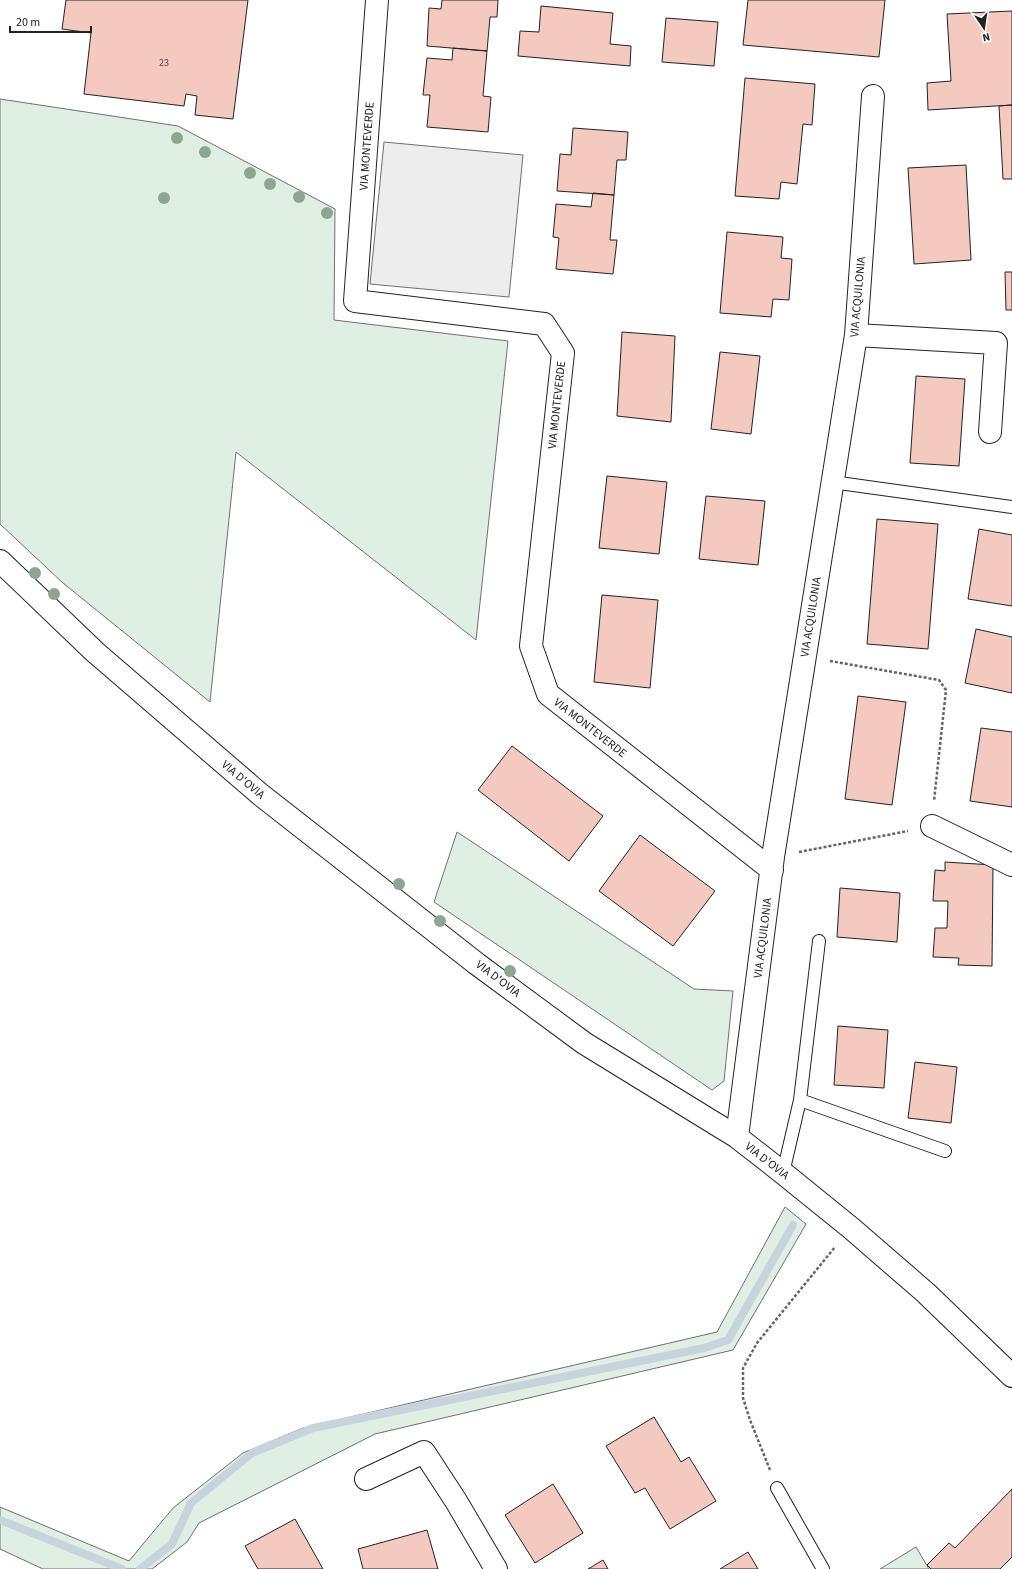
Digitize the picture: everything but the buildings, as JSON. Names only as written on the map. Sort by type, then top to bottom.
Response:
[{"type":"street","name":"VIA MONTEVERDE","points":[[377,0],[355,301],[544,324],[563,353],[531,646],[548,694],[773,863]]},
{"type":"street","name":"VIA ACQUILONIA","points":[[737,1137],[773,863],[804,657],[856,335],[874,96]]},
{"type":"street","points":[[856,335],[996,343],[990,432]]},
{"type":"street","name":"VIA D'OVIA","points":[[0,561],[95,652],[261,795],[477,964],[584,1043],[737,1137],[851,1228],[926,1293],[1012,1376]]},
{"type":"street","points":[[932,826],[1012,866]]},
{"type":"street","points":[[366,1479],[424,1452],[456,1501],[496,1569]]},
{"type":"lane","points":[[832,482],[1012,507]]},
{"type":"lane","points":[[783,1173],[800,1100],[819,941]]},
{"type":"lane","points":[[800,1100],[945,1151]]},
{"type":"lane","points":[[777,1488],[823,1569]]},
{"type":"path","points":[[773,863],[932,826],[946,690],[939,680],[804,657]]},
{"type":"path","points":[[777,1488],[750,1420],[743,1398],[743,1368],[757,1343],[851,1228]]},
{"type":"green space","points":[[0,99],[178,126],[335,209],[334,320],[508,341],[476,640],[236,452],[210,702],[63,583],[0,524]]},
{"type":"green space","points":[[457,832],[694,989],[733,991],[724,1081],[712,1090],[434,902]]},
{"type":"green space","points":[[785,1207],[806,1224],[733,1350],[375,1434],[199,1523],[187,1542],[152,1569],[43,1569],[0,1549],[0,1507],[129,1561],[173,1508],[243,1453],[303,1428],[717,1332]]},
{"type":"green space","points":[[916,1547],[929,1569],[880,1569]]},
{"type":"shaded area","points":[[384,142],[523,155],[509,297],[370,284]]},
{"type":"waterway","points":[[140,1569],[172,1544],[191,1503],[252,1453],[313,1428],[704,1348],[728,1340],[793,1225]]},
{"type":"waterway","points":[[0,1520],[122,1569]]}]
